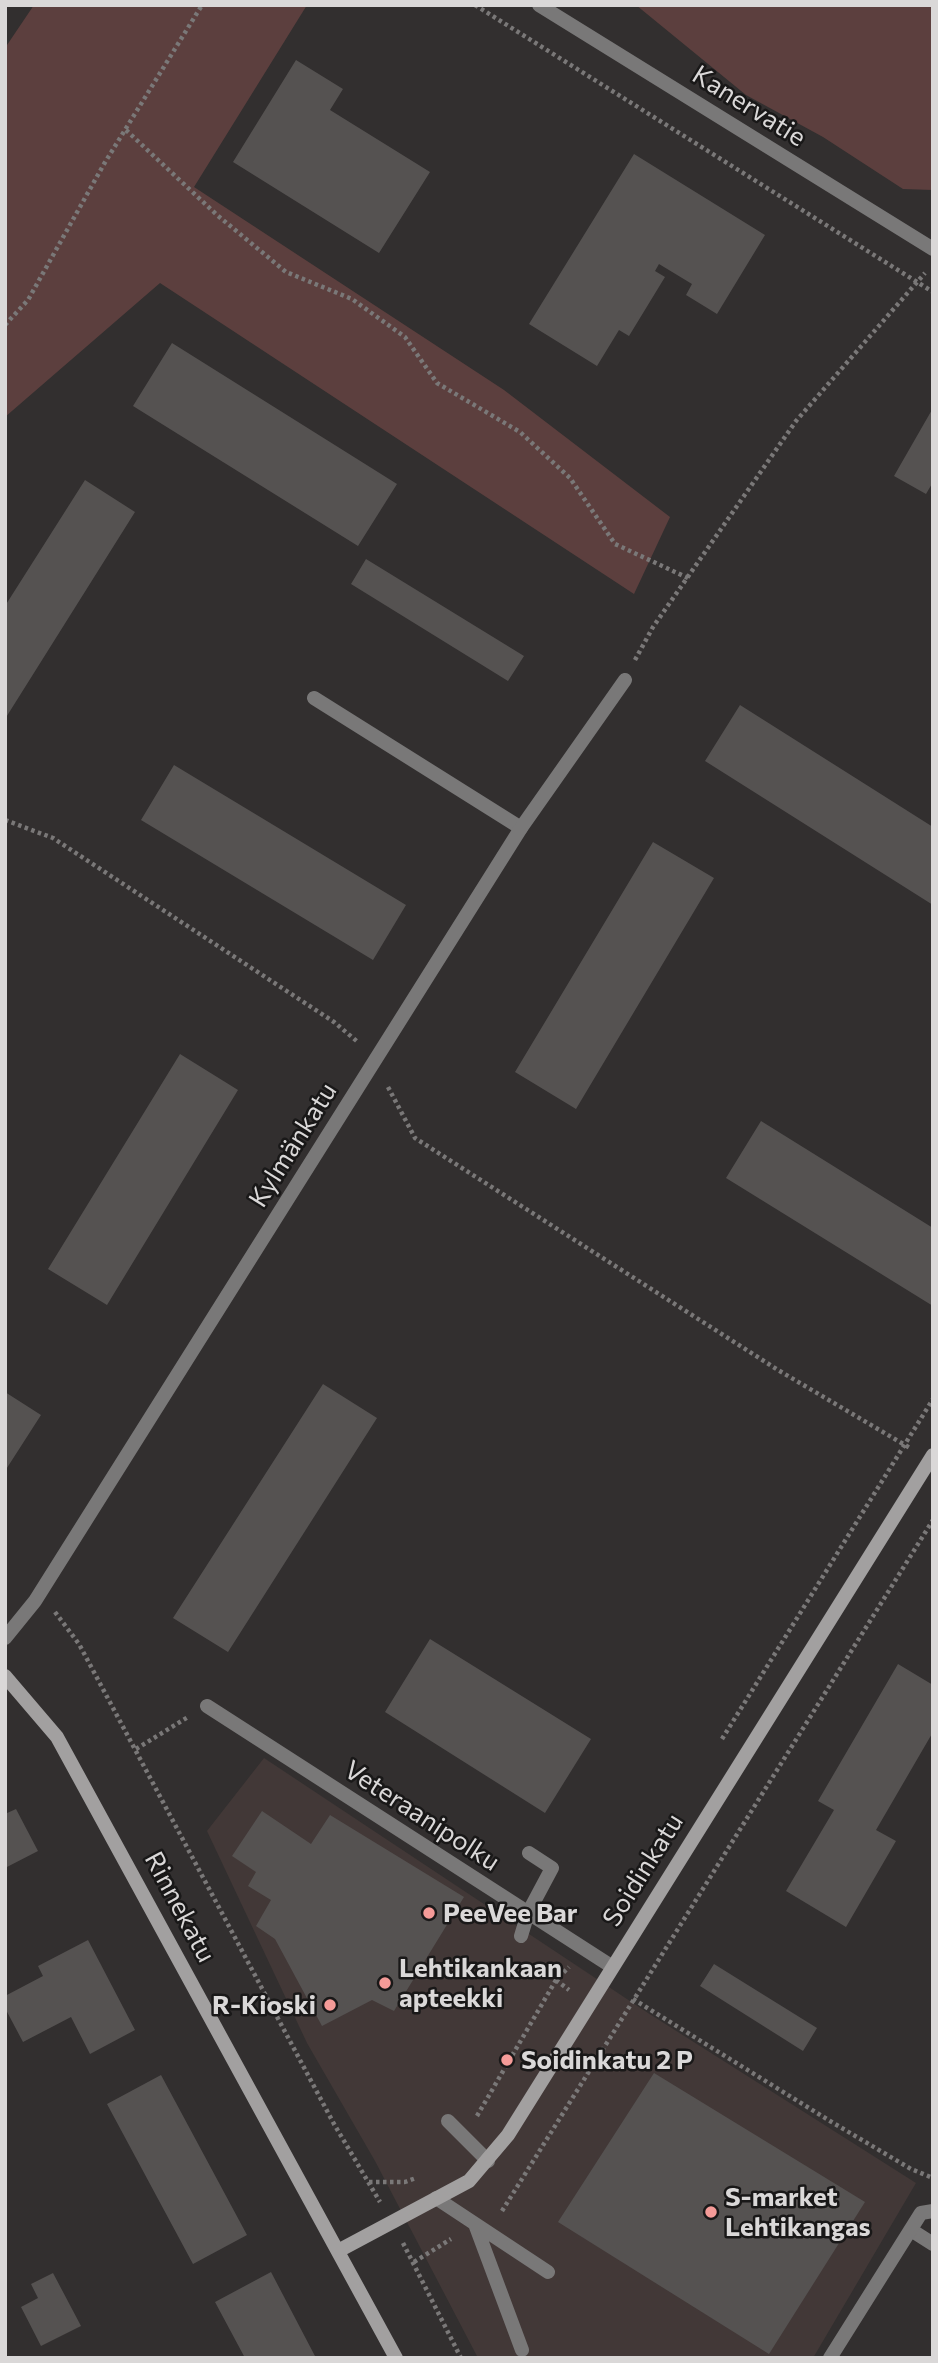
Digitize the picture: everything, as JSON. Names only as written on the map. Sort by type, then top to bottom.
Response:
[{"type":"street","name":"Kanervatie","points":[[539,5],[933,249]]},
{"type":"street","name":"Kylmänkatu","points":[[5,1638],[35,1601],[521,828],[625,680]]},
{"type":"street","points":[[314,698],[521,828]]},
{"type":"street","name":"Soidinkatu","points":[[338,2251],[469,2181],[508,2135],[611,1966],[932,1457]]},
{"type":"street","name":"Rinnekatu","points":[[5,1676],[64,1749],[396,2358]]},
{"type":"street","name":"Veteraanipolku","points":[[207,1706],[611,1966]]},
{"type":"street","points":[[521,1936],[528,1913],[552,1868],[530,1853]]},
{"type":"street","points":[[448,2121],[488,2161]]},
{"type":"street","points":[[436,2198],[548,2272]]},
{"type":"street","points":[[830,2358],[911,2230],[927,2212]]},
{"type":"street","points":[[475,2224],[522,2350]]},
{"type":"street","points":[[911,2230],[933,2244]]},
{"type":"path","points":[[5,325],[28,300],[104,164],[202,5]]},
{"type":"path","points":[[475,5],[933,292]]},
{"type":"path","points":[[126,130],[217,215],[286,272],[352,299],[405,337],[437,383],[520,432],[570,478],[615,544],[688,578]]},
{"type":"path","points":[[625,680],[653,627],[796,421],[933,264]]},
{"type":"path","points":[[5,820],[53,838],[334,1021],[376,1058],[415,1138],[778,1370],[904,1445],[932,1457]]},
{"type":"path","points":[[716,1748],[933,1399]]},
{"type":"path","points":[[414,2262],[502,2210],[933,1520]]},
{"type":"path","points":[[35,1601],[52,1609],[79,1644],[334,2124],[414,2262],[461,2358]]},
{"type":"path","points":[[136,1749],[207,1706]]},
{"type":"path","points":[[464,2138],[556,1980],[586,1950]]},
{"type":"path","points":[[633,1999],[830,2121],[911,2169],[933,2178]]},
{"type":"path","points":[[369,2182],[405,2182],[424,2175]]},
{"type":"shaded area","points":[[34,5],[307,5],[194,187],[504,390],[670,517],[634,594],[160,283],[5,417],[5,48]]},
{"type":"shaded area","points":[[636,5],[933,5],[933,190],[903,189],[823,137],[746,95]]},
{"type":"shaded area","points":[[264,1758],[648,2013],[916,2183],[813,2358],[478,2358],[375,2161],[307,2043],[207,1831]]},
{"type":"building","points":[[296,60],[343,89],[330,110],[430,172],[379,253],[233,162]]},
{"type":"building","points":[[634,154],[765,235],[717,314],[686,295],[692,284],[659,264],[655,271],[665,277],[629,336],[619,330],[597,366],[529,324]]},
{"type":"building","points":[[172,343],[397,484],[358,546],[133,406]]},
{"type":"building","points":[[933,408],[933,482],[926,494],[894,476]]},
{"type":"building","points":[[85,480],[135,512],[5,719],[5,606]]},
{"type":"building","points":[[366,559],[524,656],[508,681],[351,584]]},
{"type":"building","points":[[740,705],[933,827],[933,905],[705,761]]},
{"type":"building","points":[[174,765],[406,905],[373,960],[141,820]]},
{"type":"building","points":[[653,842],[714,878],[576,1109],[515,1072]]},
{"type":"building","points":[[180,1054],[238,1090],[107,1305],[48,1269]]},
{"type":"building","points":[[761,1121],[933,1228],[933,1306],[726,1178]]},
{"type":"building","points":[[323,1384],[377,1418],[228,1652],[173,1618]]},
{"type":"building","points":[[5,1392],[41,1415],[5,1471]]},
{"type":"building","points":[[430,1639],[591,1739],[545,1813],[385,1712]]},
{"type":"building","points":[[898,1664],[933,1685],[933,1732],[876,1830],[896,1841],[846,1927],[786,1891],[834,1810],[818,1801]]},
{"type":"building","points":[[16,1809],[38,1851],[5,1868],[5,1814]]},
{"type":"building","points":[[262,1811],[311,1844],[330,1815],[464,1897],[394,2011],[372,2000],[322,2026],[275,1939],[256,1926],[271,1900],[248,1886],[256,1872],[232,1856]]},
{"type":"building","points":[[88,1940],[135,2030],[90,2054],[71,2017],[23,2042],[5,2008],[5,1996],[43,1976],[38,1966]]},
{"type":"building","points":[[714,1964],[817,2028],[803,2051],[700,1986]]},
{"type":"building","name":"S-market Lehtikangas","points":[[654,2073],[865,2202],[769,2354],[558,2222]]},
{"type":"building","points":[[161,2075],[247,2235],[193,2264],[107,2104]]},
{"type":"building","points":[[271,2272],[316,2358],[245,2358],[215,2302]]},
{"type":"building","points":[[53,2273],[81,2326],[41,2346],[21,2307],[38,2298],[31,2284]]},
{"type":"place","name":"PeeVee Bar","points":[[429,1913]]},
{"type":"place","name":"Lehtikankaan apteekki","points":[[385,1983]]},
{"type":"place","name":"R-Kioski","points":[[330,2005]]},
{"type":"place","name":"Soidinkatu 2 P","points":[[507,2060]]},
{"type":"place","name":"S-market Lehtikangas","points":[[711,2212]]}]
